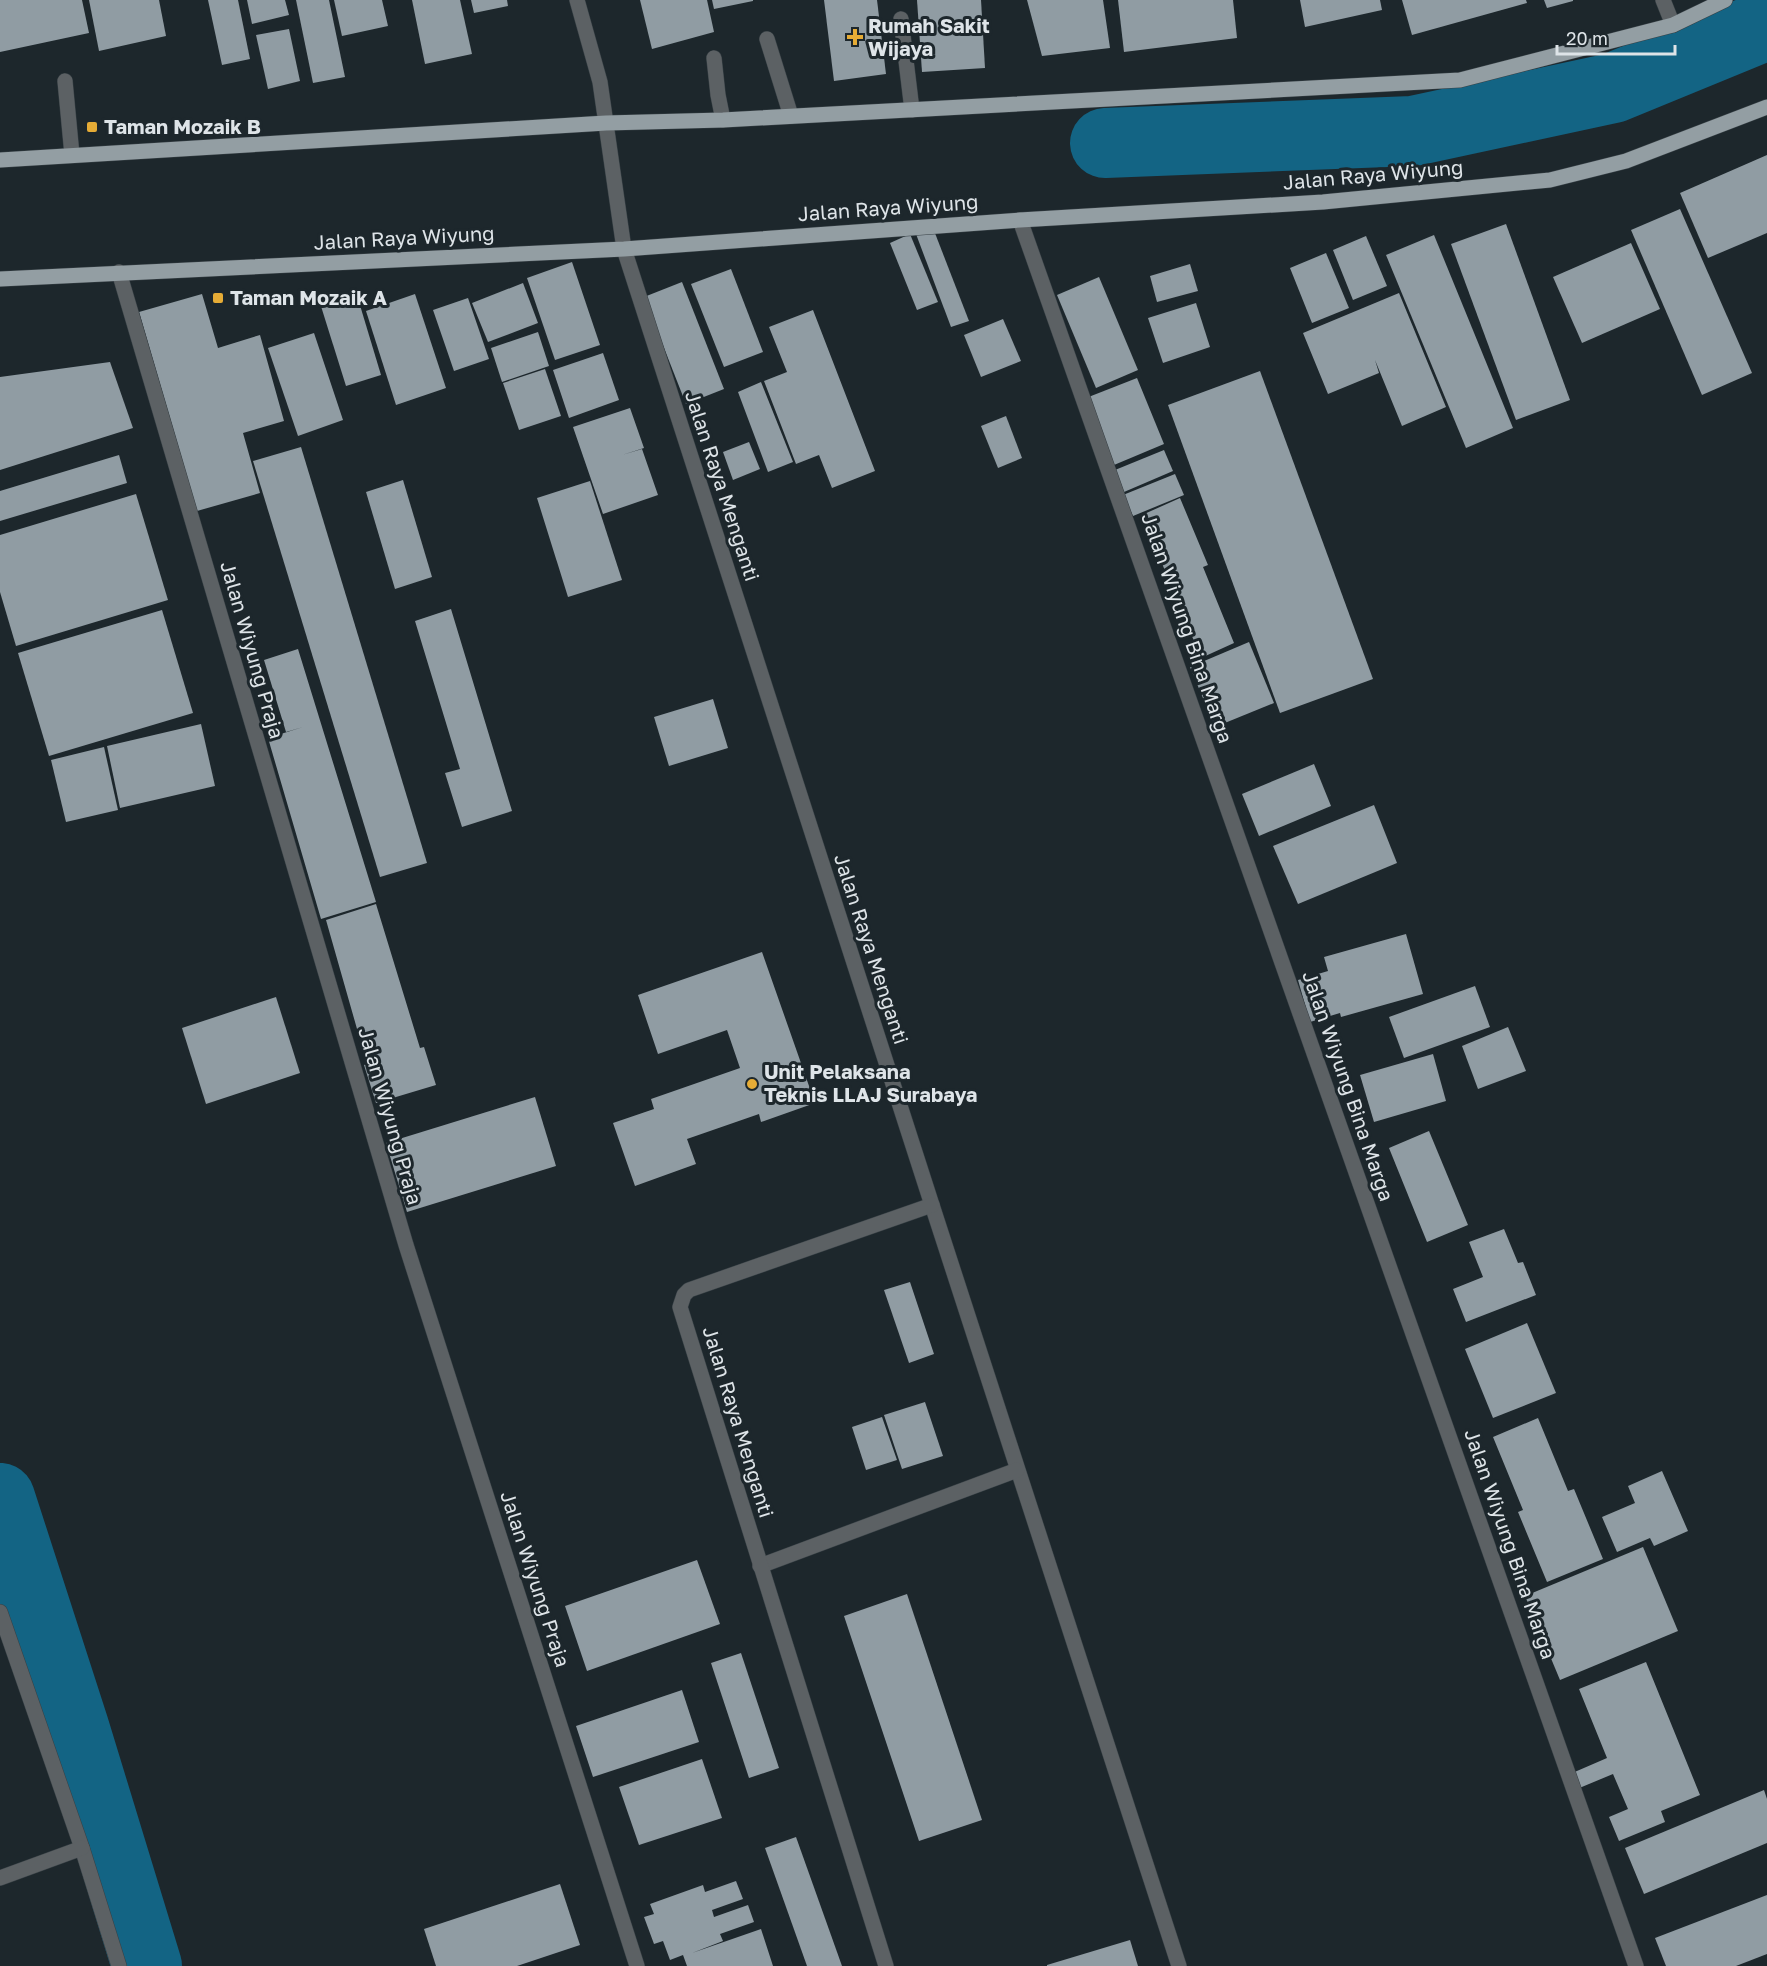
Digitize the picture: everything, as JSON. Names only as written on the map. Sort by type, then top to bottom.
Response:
[{"type":"main road","points":[[0,160],[606,123],[723,120],[1460,80],[1673,25],[1725,0]]},
{"type":"main road","name":"Jalan Raya Wiyung","points":[[0,279],[624,249],[1020,220],[1323,202],[1550,180],[1626,161],[1767,107]]},
{"type":"street","name":"Jalan Raya Menganti","points":[[577,0],[600,82],[624,249],[932,1205],[689,1290],[681,1300],[680,1307],[886,1966]]},
{"type":"street","points":[[1663,0],[1673,25]]},
{"type":"street","points":[[901,19],[912,110]]},
{"type":"street","points":[[767,39],[791,116]]},
{"type":"street","points":[[714,58],[723,120]]},
{"type":"street","points":[[65,81],[72,155]]},
{"type":"street","name":"Jalan Wiyung Bina Marga","points":[[1020,220],[1636,1966]]},
{"type":"street","name":"Jalan Wiyung Praja","points":[[119,272],[406,1245],[637,1966]]},
{"type":"street","points":[[932,1205],[1179,1966]]},
{"type":"street","points":[[760,1566],[1017,1470]]},
{"type":"street","points":[[0,1612],[82,1848],[118,1966]]},
{"type":"street","points":[[0,1878],[82,1848]]},
{"type":"building","points":[[0,0],[82,0],[89,33],[0,52]]},
{"type":"building","points":[[89,0],[159,0],[166,36],[99,51]]},
{"type":"building","points":[[208,0],[238,0],[250,59],[222,65]]},
{"type":"building","points":[[247,0],[285,0],[289,15],[252,24]]},
{"type":"building","points":[[296,0],[329,0],[345,77],[313,83]]},
{"type":"building","points":[[334,0],[382,0],[388,26],[342,36]]},
{"type":"building","points":[[412,0],[460,0],[472,54],[425,64]]},
{"type":"building","points":[[471,0],[507,0],[508,6],[474,13]]},
{"type":"building","points":[[640,0],[707,0],[714,32],[652,49]]},
{"type":"building","points":[[712,0],[753,0],[753,1],[714,9]]},
{"type":"building","name":"Rumah Sakit Wijaya","points":[[824,0],[877,0],[886,74],[834,81]]},
{"type":"building","points":[[917,0],[981,0],[985,68],[922,72]]},
{"type":"building","points":[[1027,0],[1103,0],[1110,48],[1042,56]]},
{"type":"building","points":[[1118,0],[1233,0],[1237,38],[1124,52]]},
{"type":"building","points":[[1300,0],[1380,0],[1382,10],[1305,27]]},
{"type":"building","points":[[1402,0],[1526,0],[1527,3],[1412,35]]},
{"type":"building","points":[[1544,0],[1573,0],[1573,1],[1547,8]]},
{"type":"building","points":[[289,29],[300,81],[268,89],[256,35]]},
{"type":"building","points":[[1767,155],[1767,233],[1708,258],[1680,193]]},
{"type":"building","points":[[1680,209],[1752,373],[1702,395],[1631,230]]},
{"type":"building","points":[[1506,224],[1570,400],[1516,420],[1451,244]]},
{"type":"building","points":[[933,228],[969,321],[951,327],[916,234]]},
{"type":"building","points":[[910,234],[938,302],[917,310],[890,243]]},
{"type":"building","points":[[1434,235],[1513,428],[1466,448],[1386,255]]},
{"type":"building","points":[[1366,236],[1387,286],[1353,300],[1333,250]]},
{"type":"building","points":[[1631,243],[1660,309],[1582,343],[1553,277]]},
{"type":"building","points":[[1326,253],[1349,308],[1312,323],[1290,268]]},
{"type":"building","points":[[572,262],[600,345],[555,360],[527,278]]},
{"type":"building","points":[[1190,264],[1198,291],[1157,302],[1150,276]]},
{"type":"building","points":[[731,269],[763,352],[724,367],[691,284]]},
{"type":"building","points":[[1099,277],[1138,370],[1096,388],[1057,295]]},
{"type":"building","points":[[682,282],[724,389],[686,404],[644,297]]},
{"type":"building","points":[[523,283],[538,323],[488,342],[472,303]]},
{"type":"building","points":[[356,292],[381,375],[346,386],[320,303]]},
{"type":"building","points":[[1399,293],[1446,407],[1402,426],[1375,360],[1379,373],[1328,394],[1303,333]]},
{"type":"building","points":[[202,294],[218,348],[260,335],[284,421],[243,433],[260,493],[197,511],[139,312]]},
{"type":"building","points":[[415,294],[446,388],[396,405],[366,311]]},
{"type":"building","points":[[468,298],[489,359],[454,371],[433,310]]},
{"type":"building","points":[[1196,303],[1210,347],[1163,363],[1148,318]]},
{"type":"building","points":[[813,310],[875,471],[832,488],[819,455],[796,464],[764,381],[787,372],[769,327]]},
{"type":"building","points":[[1003,319],[1021,361],[981,377],[964,335]]},
{"type":"building","points":[[538,332],[549,366],[502,382],[491,348]]},
{"type":"building","points":[[314,333],[343,420],[298,436],[268,348]]},
{"type":"building","points":[[603,353],[619,400],[569,418],[553,370]]},
{"type":"building","points":[[110,362],[133,428],[0,470],[0,377]]},
{"type":"building","points":[[545,369],[561,416],[519,430],[503,383]]},
{"type":"building","points":[[1260,371],[1373,679],[1280,713],[1168,405]]},
{"type":"building","points":[[1137,378],[1164,444],[1114,465],[1086,398]]},
{"type":"building","points":[[761,382],[793,462],[768,472],[738,392]]},
{"type":"building","points":[[630,408],[644,448],[622,455],[642,449],[658,495],[603,514],[573,427]]},
{"type":"building","points":[[1006,416],[1022,458],[998,468],[981,426]]},
{"type":"building","points":[[749,442],[760,469],[733,480],[723,452]]},
{"type":"building","points":[[301,447],[427,863],[380,877],[253,461]]},
{"type":"building","points":[[1164,450],[1173,471],[1124,492],[1115,470]]},
{"type":"building","points":[[119,455],[127,483],[0,521],[0,491]]},
{"type":"building","points":[[1175,474],[1184,495],[1133,516],[1123,495]]},
{"type":"building","points":[[403,480],[432,577],[395,589],[366,492]]},
{"type":"building","points":[[590,481],[622,580],[568,597],[537,498]]},
{"type":"building","points":[[136,494],[168,600],[16,646],[0,592],[0,535]]},
{"type":"building","points":[[1180,498],[1208,565],[1203,567],[1234,643],[1201,658],[1142,515]]},
{"type":"building","points":[[451,609],[512,811],[462,827],[445,773],[460,769],[415,621]]},
{"type":"building","points":[[162,610],[193,713],[49,756],[18,653]]},
{"type":"building","points":[[1249,642],[1274,703],[1215,727],[1190,667]]},
{"type":"building","points":[[298,649],[376,902],[321,919],[268,738],[303,727],[286,732],[264,660]]},
{"type":"building","points":[[713,699],[728,748],[669,766],[654,717]]},
{"type":"building","points":[[201,724],[215,786],[120,808],[107,746]]},
{"type":"building","points":[[104,747],[118,810],[66,822],[51,760]]},
{"type":"building","points":[[1314,764],[1331,806],[1259,836],[1242,794]]},
{"type":"building","points":[[1374,805],[1397,863],[1298,904],[1273,846]]},
{"type":"building","points":[[376,904],[420,1048],[424,1047],[436,1085],[376,1103],[326,920]]},
{"type":"building","points":[[1406,934],[1423,994],[1341,1017],[1340,1013],[1310,1022],[1298,980],[1328,971],[1324,957]]},
{"type":"building","name":"Unit Pelaksana Teknis LLAJ Surabaya","points":[[762,952],[815,1103],[761,1122],[759,1114],[687,1139],[696,1164],[635,1186],[613,1123],[654,1109],[651,1099],[740,1068],[727,1030],[658,1054],[638,995]]},
{"type":"building","points":[[1475,986],[1490,1027],[1404,1058],[1389,1017]]},
{"type":"building","points":[[276,997],[300,1073],[206,1104],[182,1028]]},
{"type":"building","points":[[1508,1027],[1526,1071],[1478,1089],[1462,1046]]},
{"type":"building","points":[[1433,1054],[1446,1101],[1374,1122],[1360,1075]]},
{"type":"building","points":[[535,1097],[556,1166],[407,1212],[386,1143]]},
{"type":"building","points":[[1429,1131],[1468,1225],[1427,1242],[1389,1148]]},
{"type":"building","points":[[1504,1229],[1518,1263],[1523,1262],[1536,1295],[1466,1322],[1453,1289],[1483,1277],[1469,1242]]},
{"type":"building","points":[[910,1282],[934,1354],[909,1363],[884,1290]]},
{"type":"building","points":[[1527,1323],[1556,1393],[1493,1418],[1465,1349]]},
{"type":"building","points":[[925,1402],[943,1456],[902,1469],[884,1415]]},
{"type":"building","points":[[882,1417],[897,1460],[866,1470],[852,1427]]},
{"type":"building","points":[[1538,1418],[1568,1491],[1574,1489],[1603,1559],[1547,1582],[1518,1512],[1523,1510],[1493,1437]]},
{"type":"building","points":[[1662,1471],[1688,1531],[1654,1546],[1650,1538],[1617,1552],[1602,1517],[1635,1503],[1628,1486]]},
{"type":"building","points":[[1643,1547],[1678,1631],[1560,1680],[1525,1596]]},
{"type":"building","points":[[697,1560],[720,1624],[587,1671],[565,1606]]},
{"type":"building","points":[[907,1594],[982,1820],[919,1841],[844,1616]]},
{"type":"building","points":[[741,1653],[779,1768],[749,1778],[711,1663]]},
{"type":"building","points":[[1646,1662],[1700,1795],[1661,1811],[1665,1822],[1619,1841],[1609,1817],[1628,1809],[1613,1774],[1577,1789],[1570,1774],[1607,1758],[1579,1689]]},
{"type":"building","points":[[682,1690],[699,1742],[593,1777],[576,1726]]},
{"type":"building","points":[[702,1759],[722,1818],[639,1845],[619,1787]]},
{"type":"building","points":[[1764,1790],[1767,1799],[1767,1843],[1644,1894],[1625,1848]]},
{"type":"building","points":[[796,1837],[842,1966],[807,1966],[765,1848]]},
{"type":"building","points":[[736,1881],[743,1899],[712,1910],[714,1917],[748,1905],[754,1922],[720,1934],[723,1941],[692,1953],[761,1929],[773,1966],[687,1966],[683,1955],[670,1960],[663,1941],[654,1944],[644,1917],[654,1914],[650,1904],[703,1885],[705,1892]]},
{"type":"building","points":[[560,1884],[580,1945],[517,1966],[436,1966],[424,1929]]},
{"type":"building","points":[[1767,1895],[1767,1954],[1736,1966],[1666,1966],[1655,1938]]},
{"type":"building","points":[[1130,1940],[1138,1966],[1047,1966],[1047,1965]]},
{"type":"waterway","points":[[1105,143],[1413,131],[1613,88],[1767,25]]},
{"type":"waterway","points":[[0,1498],[74,1727],[147,1966]]},
{"type":"place","name":"Rumah Sakit Wijaya","points":[[855,37]]},
{"type":"place","name":"Taman Mozaik B","points":[[92,127]]},
{"type":"place","name":"Taman Mozaik A","points":[[218,298]]},
{"type":"place","name":"Unit Pelaksana Teknis LLAJ Surabaya","points":[[752,1084]]}]
